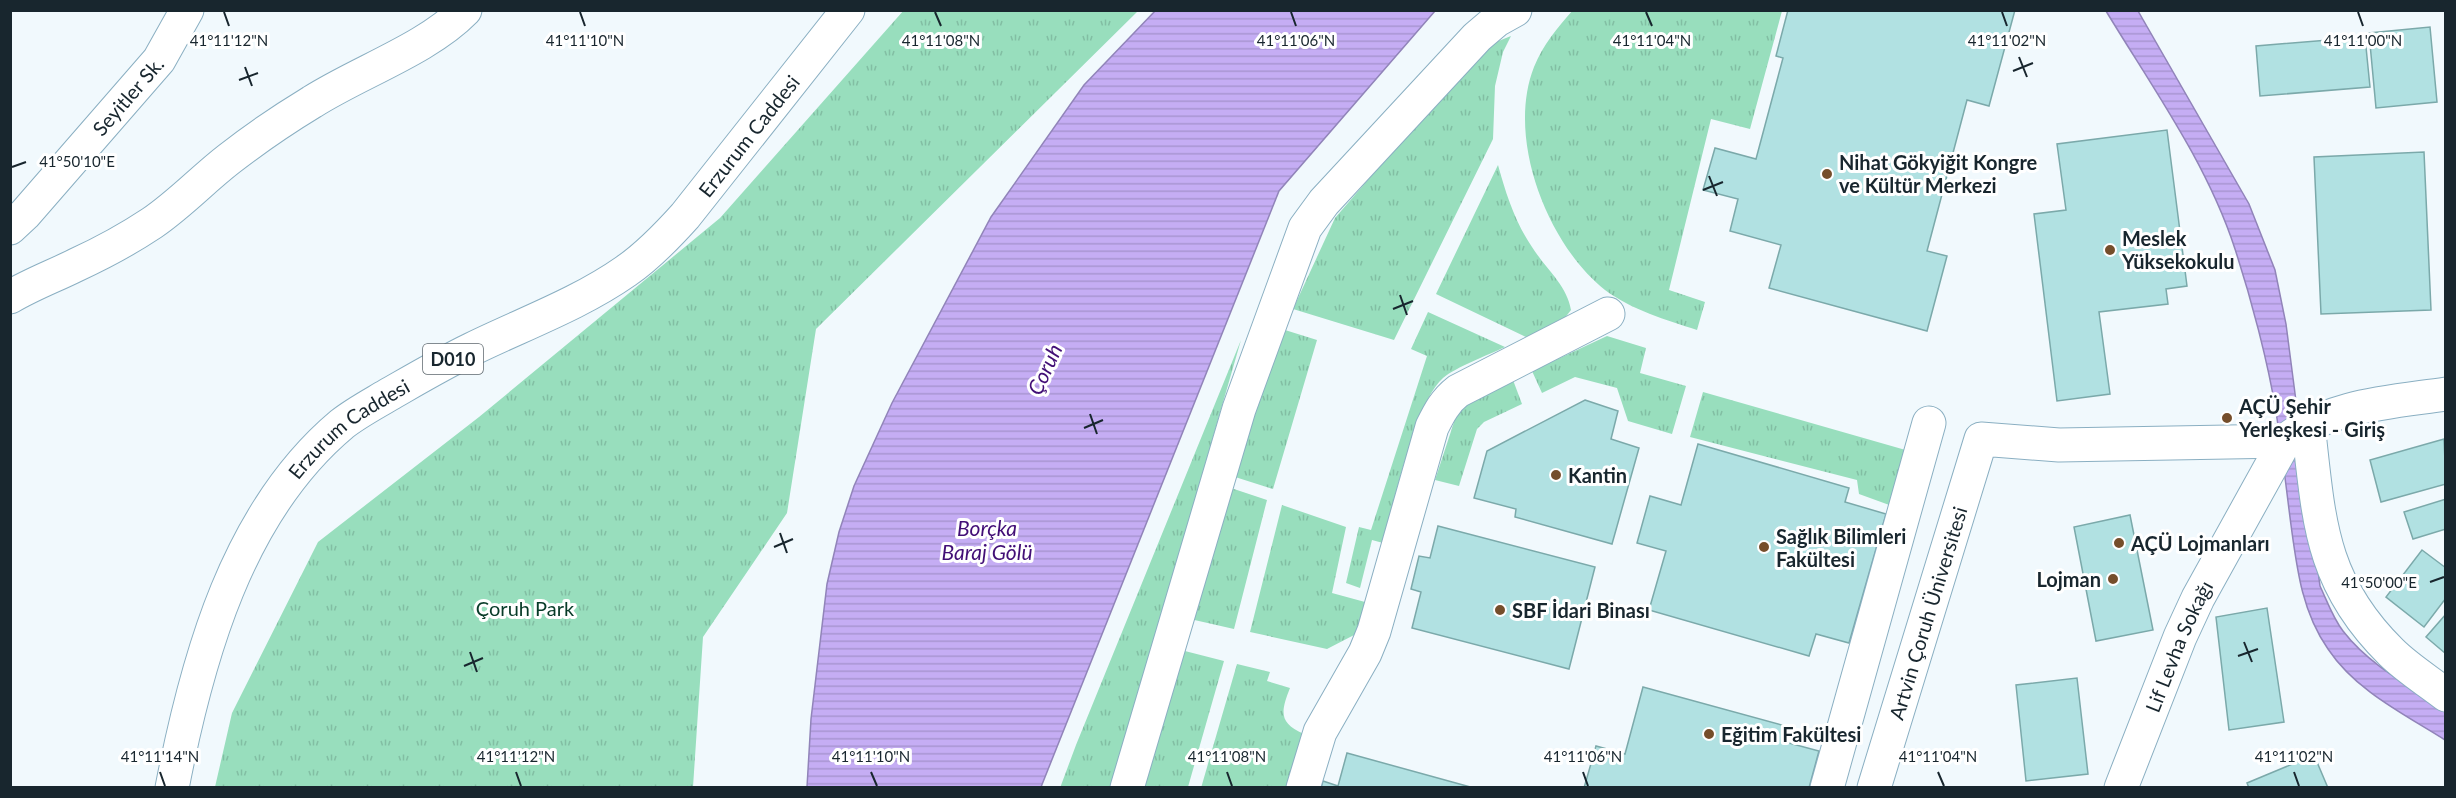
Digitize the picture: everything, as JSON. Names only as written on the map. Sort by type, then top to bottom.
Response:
[{"type":"street","name":"Seyitler Sk.","points":[[10,228],[25,214],[159,60],[187,10]]},
{"type":"street","points":[[10,297],[48,276],[75,266],[114,246],[152,222],[192,192],[228,159],[271,129],[357,75],[433,36],[465,10]]},
{"type":"street","name":"Erzurum Caddesi","points":[[172,788],[195,692],[221,609],[245,553],[274,502],[311,454],[344,423],[423,375],[578,298],[626,271],[686,216],[848,10]]},
{"type":"street","points":[[1127,788],[1239,409],[1305,228],[1324,202],[1477,37],[1497,20],[1515,10]]},
{"type":"street","points":[[1303,788],[1320,732],[1365,652],[1374,631],[1432,428],[1440,410],[1458,391],[1608,314]]},
{"type":"street","points":[[2445,394],[2379,404],[2296,433],[2319,516],[2324,544],[2334,572],[2351,605],[2369,630],[2393,654],[2445,695]]},
{"type":"street","points":[[1827,788],[1929,423]]},
{"type":"street","name":"Artvin Çoruh Üniversitesi","points":[[1874,788],[1981,439],[2059,445],[2296,433]]},
{"type":"street","name":"Lif Levha Sokağı","points":[[2121,788],[2180,637],[2198,598],[2296,433]]},
{"type":"green space","name":"Çoruh Park","points":[[904,10],[1138,11],[816,329],[787,513],[703,637],[693,787],[215,787],[232,713],[318,542],[479,417],[720,218]]},
{"type":"green space","points":[[1573,10],[1782,11],[1750,129],[1711,119],[1669,290],[1705,302],[1697,330],[1638,309],[1605,290],[1584,270],[1566,246],[1537,188],[1529,157],[1525,125],[1527,95],[1534,67],[1542,51]]},
{"type":"green space","points":[[1511,36],[1503,52],[1495,86],[1493,139],[1394,340],[1293,309],[1335,218],[1455,79],[1496,42]]},
{"type":"green space","points":[[1498,165],[1521,228],[1537,255],[1565,293],[1571,310],[1564,319],[1526,337],[1436,294]]},
{"type":"green space","points":[[1428,312],[1505,347],[1464,365],[1443,378],[1433,390],[1415,430],[1383,543],[1372,540],[1360,588],[1346,583],[1359,527],[1371,530],[1427,356],[1411,349]]},
{"type":"green space","points":[[1285,330],[1317,340],[1273,489],[1232,476]]},
{"type":"green space","points":[[1607,336],[1646,348],[1640,373],[1686,386],[1672,434],[1628,421],[1617,388],[1575,377],[1542,393],[1532,371]]},
{"type":"green space","points":[[1241,340],[1112,787],[1060,788],[1076,745]]},
{"type":"green space","points":[[1513,380],[1522,404],[1484,422],[1477,429],[1459,486],[1435,480],[1456,416],[1465,405]]},
{"type":"green space","points":[[1703,392],[1909,451],[1892,506],[1859,494],[1857,480],[1690,437]]},
{"type":"green space","points":[[1228,487],[1267,500],[1234,629],[1190,619]]},
{"type":"green space","points":[[1282,505],[1346,527],[1332,593],[1365,602],[1356,634],[1327,649],[1250,632]]},
{"type":"green space","points":[[1181,650],[1224,661],[1188,787],[1143,788]]},
{"type":"green space","points":[[1237,664],[1270,672],[1267,681],[1290,688],[1284,716],[1290,725],[1304,734],[1289,787],[1201,788]]},
{"type":"water","name":"Borçka Baraj Gölü","points":[[1156,10],[1435,11],[1279,191],[1041,787],[807,787],[811,719],[827,584],[839,532],[854,486],[892,403],[991,217],[1084,85]]},
{"type":"water","points":[[2106,11],[2138,11],[2249,204],[2275,270],[2286,324],[2320,586],[2330,609],[2343,631],[2365,655],[2445,709],[2445,740],[2397,711],[2352,677],[2328,649],[2312,620],[2302,590],[2296,558],[2273,393],[2253,309],[2235,249],[2210,186],[2194,156]]},
{"type":"building","name":"Nihat Gökyiğit Kongre ve Kültür Merkezi","points":[[1788,10],[2015,10],[1989,106],[1967,100],[1927,251],[1947,256],[1927,331],[1769,288],[1781,245],[1730,231],[1738,199],[1703,190],[1715,148],[1756,159],[1783,58],[1776,56]]},
{"type":"building","points":[[2430,27],[2437,102],[2376,108],[2369,33]]},
{"type":"building","points":[[2365,37],[2370,87],[2260,96],[2256,46]]},
{"type":"building","name":"Meslek Yüksekokulu","points":[[2167,130],[2187,286],[2166,289],[2168,304],[2099,312],[2110,394],[2057,401],[2034,214],[2066,210],[2057,144]]},
{"type":"building","points":[[2424,152],[2431,310],[2321,314],[2314,157]]},
{"type":"building","name":"Kantin","points":[[1585,400],[1618,411],[1611,439],[1639,448],[1612,544],[1515,517],[1516,509],[1474,498],[1487,451]]},
{"type":"building","points":[[2444,439],[2446,484],[2381,502],[2370,460]]},
{"type":"building","name":"Sağlık Bilimleri Fakültesi","points":[[1698,444],[1849,488],[1845,502],[1886,514],[1849,643],[1816,634],[1809,656],[1649,610],[1666,551],[1637,543],[1650,496],[1681,505]]},
{"type":"building","points":[[2446,499],[2446,529],[2413,539],[2404,512]]},
{"type":"building","name":"Lojman","points":[[2130,515],[2153,630],[2096,641],[2074,527]]},
{"type":"building","name":"SBF İdari Binası","points":[[1438,526],[1595,567],[1569,669],[1412,628],[1421,592],[1411,589],[1419,556],[1430,558]]},
{"type":"building","points":[[2422,550],[2446,568],[2446,598],[2424,627],[2386,597]]},
{"type":"building","points":[[2267,608],[2284,722],[2229,730],[2216,617]]},
{"type":"building","points":[[2446,614],[2446,654],[2426,637]]},
{"type":"building","points":[[2077,678],[2088,774],[2026,781],[2016,685]]},
{"type":"building","name":"Eğitim Fakültesi","points":[[1643,687],[1789,727],[1785,742],[1819,751],[1809,788],[1584,788],[1596,746],[1625,754]]},
{"type":"building","points":[[1347,753],[1474,788],[1321,788],[1323,781],[1338,786]]},
{"type":"building","points":[[2314,755],[2328,788],[2249,788],[2247,783]]},
{"type":"place","name":"Nihat Gökyiğit Kongre ve Kültür Merkezi","points":[[1827,174]]},
{"type":"place","name":"Meslek Yüksekokulu","points":[[2110,250]]},
{"type":"place","name":"AÇÜ Şehir Yerleşkesi - Giriş","points":[[2227,418]]},
{"type":"place","name":"Kantin","points":[[1556,475]]},
{"type":"place","name":"AÇÜ Lojmanları","points":[[2119,543]]},
{"type":"place","name":"Sağlık Bilimleri Fakültesi","points":[[1764,547]]},
{"type":"place","name":"Lojman","points":[[2113,579]]},
{"type":"place","name":"SBF İdari Binası","points":[[1500,610]]},
{"type":"place","name":"Eğitim Fakültesi","points":[[1709,734]]},
{"type":"water label","name":"Çoruh","points":[[1044,369]]}]
